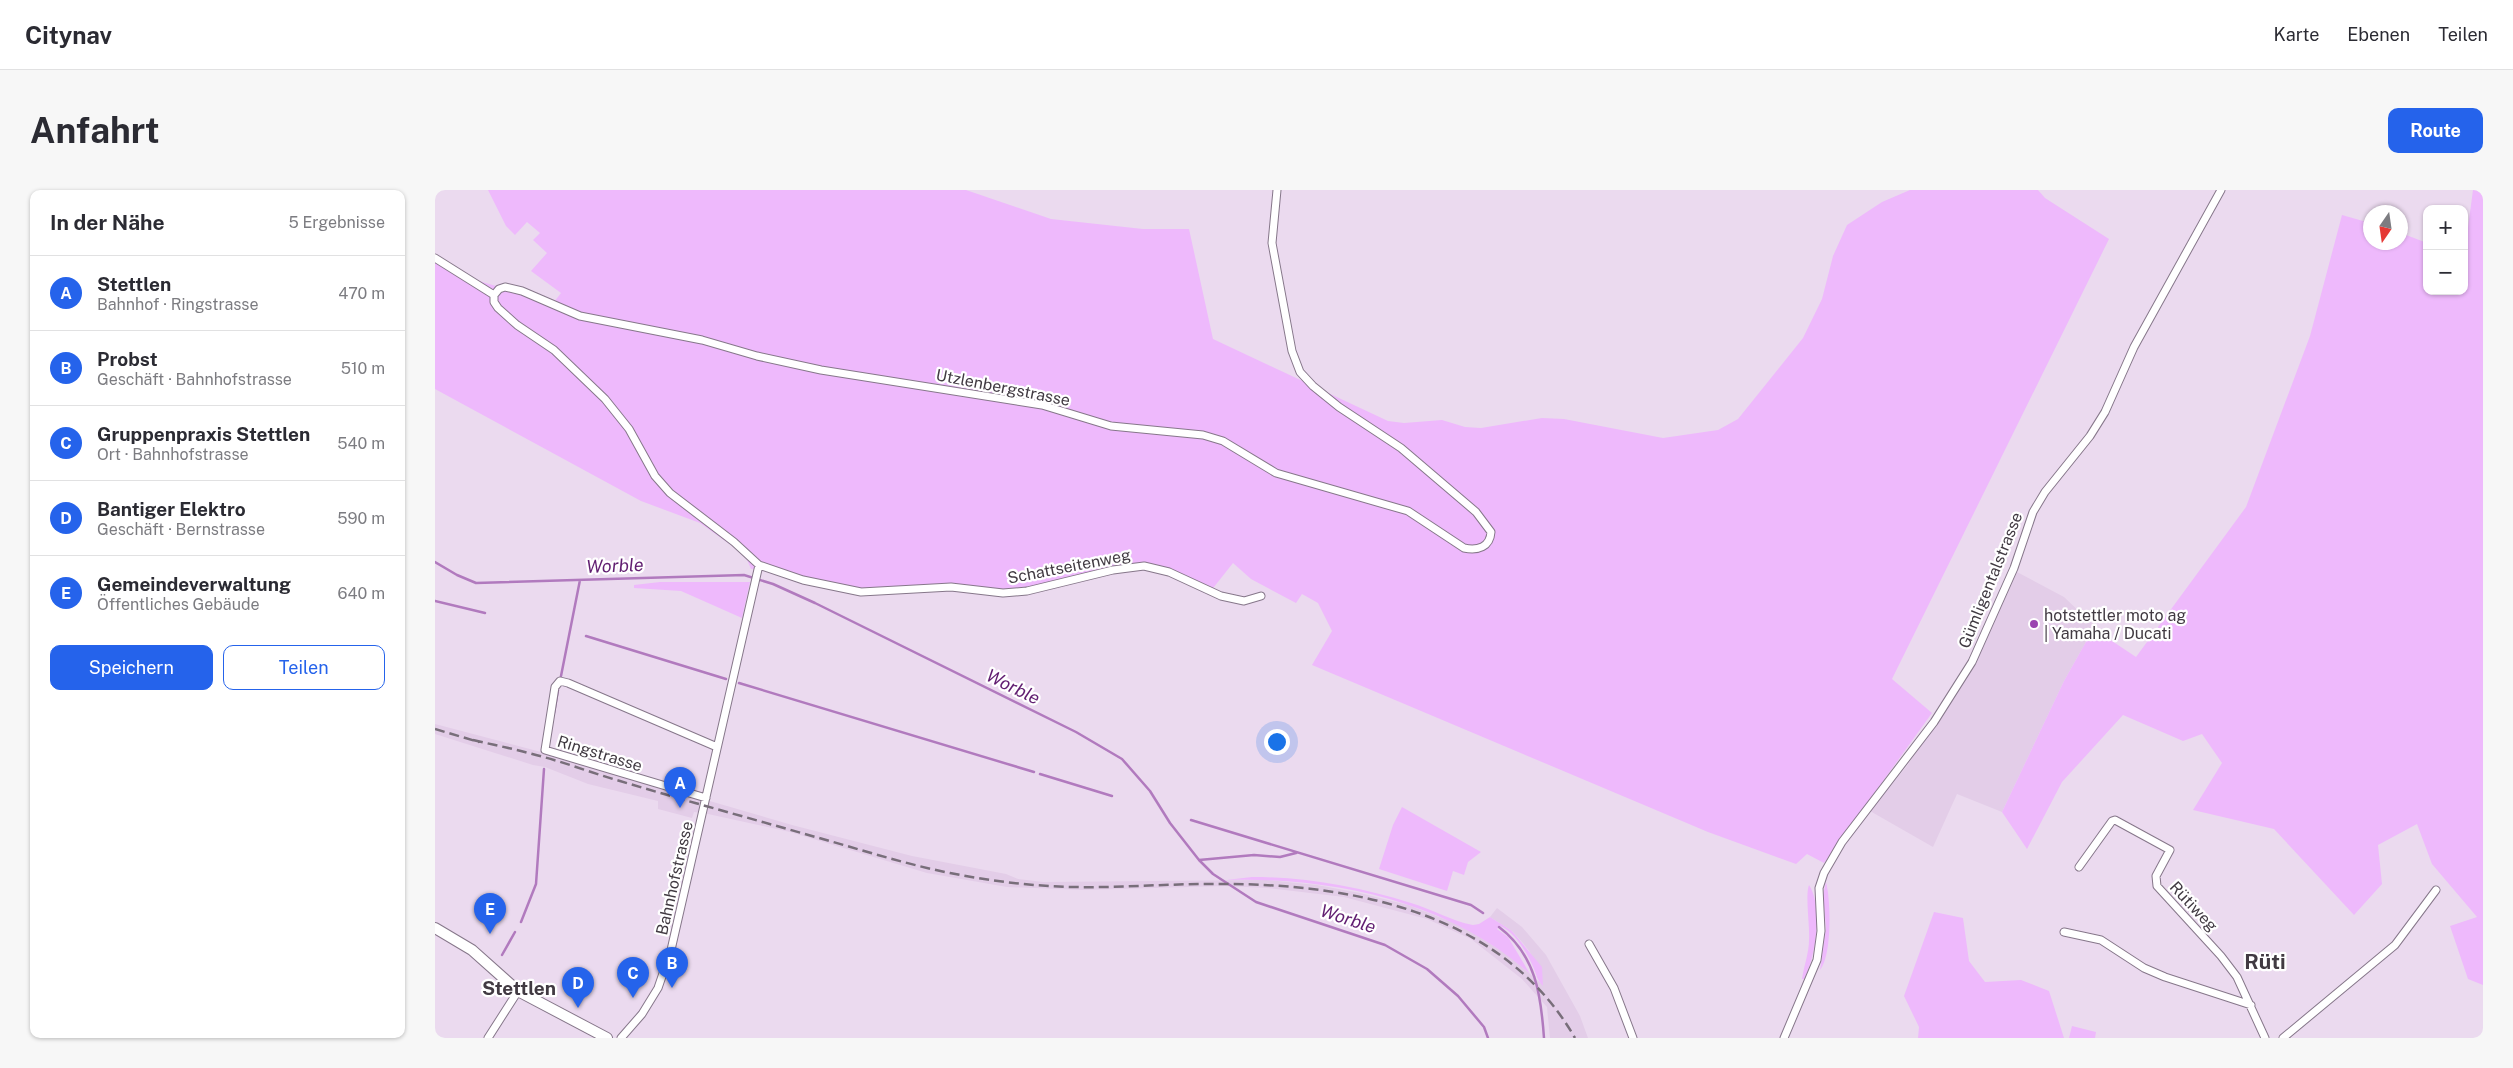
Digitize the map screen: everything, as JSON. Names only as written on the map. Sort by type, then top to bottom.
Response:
[{"type":"main road","points":[[435,928],[472,950],[517,991],[607,1038]]},
{"type":"street","name":"Utzlenbergstrasse","points":[[495,295],[499,289],[513,288],[580,316],[702,340],[757,356],[821,370],[1042,406],[1111,426],[1203,435],[1238,448],[1276,473],[1408,511],[1427,521],[1464,548],[1475,549],[1484,546],[1489,540],[1491,532],[1476,512],[1401,448],[1319,392],[1297,368],[1289,340],[1272,243],[1277,190]]},
{"type":"street","name":"Gümligentalstrasse","points":[[1784,1038],[1817,960],[1821,931],[1819,888],[1824,872],[1842,842],[1934,722],[1972,662],[2014,568],[2033,512],[2045,492],[2090,436],[2105,412],[2134,347],[2221,190]]},
{"type":"street","points":[[435,258],[495,295],[494,302],[504,315],[554,350],[605,399],[629,430],[655,476],[670,493],[734,542],[758,568]]},
{"type":"street","name":"Schattseitenweg","points":[[758,568],[861,592],[951,587],[1003,593],[1027,591],[1113,570],[1144,566],[1169,572],[1221,596],[1244,601],[1261,596]]},
{"type":"street","name":"Bahnhofstrasse","points":[[621,1038],[645,1009],[665,972],[680,919],[758,568]]},
{"type":"street","name":"Ringstrasse","points":[[706,798],[545,750],[555,687],[561,681],[568,683],[717,747]]},
{"type":"street","name":"Rütiweg","points":[[2079,867],[2111,821],[2115,820],[2170,850],[2156,876],[2157,886],[2221,956],[2237,977],[2265,1038]]},
{"type":"street","points":[[2283,1038],[2395,945],[2436,890]]},
{"type":"street","points":[[2064,932],[2101,940],[2144,968],[2165,977],[2251,1005]]},
{"type":"street","points":[[1589,944],[1614,988],[1633,1038]]},
{"type":"street","points":[[488,1038],[517,991]]},
{"type":"shaded area","points":[[488,190],[966,190],[1051,219],[1143,229],[1189,229],[1213,339],[1388,421],[1404,423],[1442,420],[1465,427],[1481,428],[1542,418],[1564,419],[1663,438],[1718,430],[1738,419],[1803,338],[1822,299],[1833,256],[1847,225],[1882,202],[1910,190],[2038,190],[2045,198],[2109,239],[1892,679],[1932,713],[1824,863],[1807,854],[1796,864],[1708,832],[1312,665],[1332,631],[1318,603],[1302,594],[1296,603],[1251,579],[1233,563],[1210,592],[1144,566],[1027,591],[966,588],[861,592],[767,567],[751,569],[745,555],[700,523],[641,501],[435,389],[435,255],[472,279],[496,286],[514,285],[554,302],[561,293],[531,271],[547,253],[533,240],[540,233],[527,222],[515,235],[506,226]]},
{"type":"shaded area","points":[[2473,190],[2483,190],[2483,985],[2468,979],[2450,926],[2477,917],[2432,864],[2417,824],[2378,845],[2382,884],[2354,915],[2274,829],[2193,810],[2222,763],[2202,734],[2183,741],[2123,715],[2062,782],[2027,849],[2002,812],[2064,681],[2087,640],[2106,637],[2136,657],[2246,507],[2310,336],[2342,215],[2363,221],[2363,250],[2408,250],[2408,236],[2423,241],[2423,295],[2468,295],[2468,227]]},
{"type":"shaded area","points":[[2017,572],[2064,597],[2106,637],[2087,640],[2064,681],[2002,812],[1957,794],[1933,847],[1870,811],[1907,766],[1975,664]]},
{"type":"shaded area","points":[[660,582],[750,582],[742,618],[681,591],[634,588],[634,585]]},
{"type":"shaded area","points":[[435,724],[541,752],[792,825],[912,856],[1006,874],[1018,879],[1043,882],[1267,880],[1317,885],[1360,893],[1408,905],[1462,926],[1508,955],[1543,985],[1530,952],[1512,931],[1490,917],[1497,908],[1522,927],[1546,955],[1580,1016],[1588,1038],[1550,1038],[1547,1007],[1522,979],[1471,939],[1427,919],[1344,897],[1267,888],[1225,886],[1083,890],[1007,887],[927,873],[790,832],[708,814],[694,812],[692,818],[658,809],[658,801],[588,784],[545,767],[533,765],[435,734]]},
{"type":"shaded area","points":[[1402,807],[1481,852],[1468,862],[1464,875],[1453,871],[1447,891],[1379,869],[1393,825]]},
{"type":"shaded area","points":[[1252,877],[1313,881],[1372,892],[1411,903],[1457,921],[1473,925],[1479,924],[1490,917],[1512,931],[1542,967],[1543,986],[1538,980],[1525,950],[1511,933],[1500,926],[1497,929],[1508,937],[1530,974],[1498,949],[1463,928],[1426,911],[1387,898],[1348,889],[1307,883],[1226,880]]},
{"type":"shaded area","points":[[1826,882],[1829,901],[1829,928],[1827,953],[1820,970],[1826,928],[1823,895]]},
{"type":"shaded area","points":[[1809,885],[1816,905],[1816,932],[1812,958],[1804,979],[1802,979],[1809,945],[1807,896]]},
{"type":"shaded area","points":[[1934,912],[1963,918],[1969,961],[1985,982],[2021,980],[2049,991],[2064,1038],[1918,1038],[1919,1027],[1904,996]]},
{"type":"shaded area","points":[[2072,1026],[2096,1032],[2095,1038],[2069,1038]]},
{"type":"waterway","name":"Worble","points":[[435,562],[457,575],[476,583],[744,575],[773,584],[1076,732],[1122,759],[1150,791],[1170,823],[1199,860],[1213,874],[1256,902],[1385,945],[1427,969],[1458,996],[1484,1027],[1488,1038]]},
{"type":"waterway","points":[[561,676],[580,580]]},
{"type":"waterway","points":[[435,601],[485,613]]},
{"type":"waterway","points":[[586,636],[726,679]]},
{"type":"waterway","points":[[739,683],[1034,772]]},
{"type":"waterway","points":[[554,713],[558,690]]},
{"type":"waterway","points":[[521,922],[536,884],[544,769]]},
{"type":"waterway","points":[[1040,774],[1112,796]]},
{"type":"waterway","points":[[1191,820],[1471,905],[1483,913]]},
{"type":"waterway","points":[[1199,860],[1254,855],[1280,857],[1296,853]]},
{"type":"waterway","points":[[1499,927],[1511,938],[1529,963],[1538,991],[1544,1038]]},
{"type":"waterway","points":[[502,955],[515,932]]},
{"type":"railway","points":[[435,729],[479,742]]},
{"type":"railway","points":[[473,740],[546,758],[884,857],[965,876],[995,881],[1072,887],[1191,884],[1260,885],[1313,889],[1365,898],[1415,912],[1462,932],[1506,959],[1544,994],[1575,1038]]},
{"type":"place","name":"hotstettler moto ag | Yamaha / Ducati","points":[[2034,624]]},
{"type":"place","name":"Stettlen","points":[[680,808]]},
{"type":"place","name":"Gemeindeverwaltung","points":[[490,934]]},
{"type":"place","name":"Probst","points":[[672,988]]},
{"type":"place","name":"Gruppenpraxis Stettlen","points":[[633,998]]},
{"type":"place","name":"Bantiger Elektro","points":[[578,1008]]},
{"type":"district","name":"Rüti","points":[[2265,962]]},
{"type":"district","name":"Stettlen","points":[[519,988]]}]
